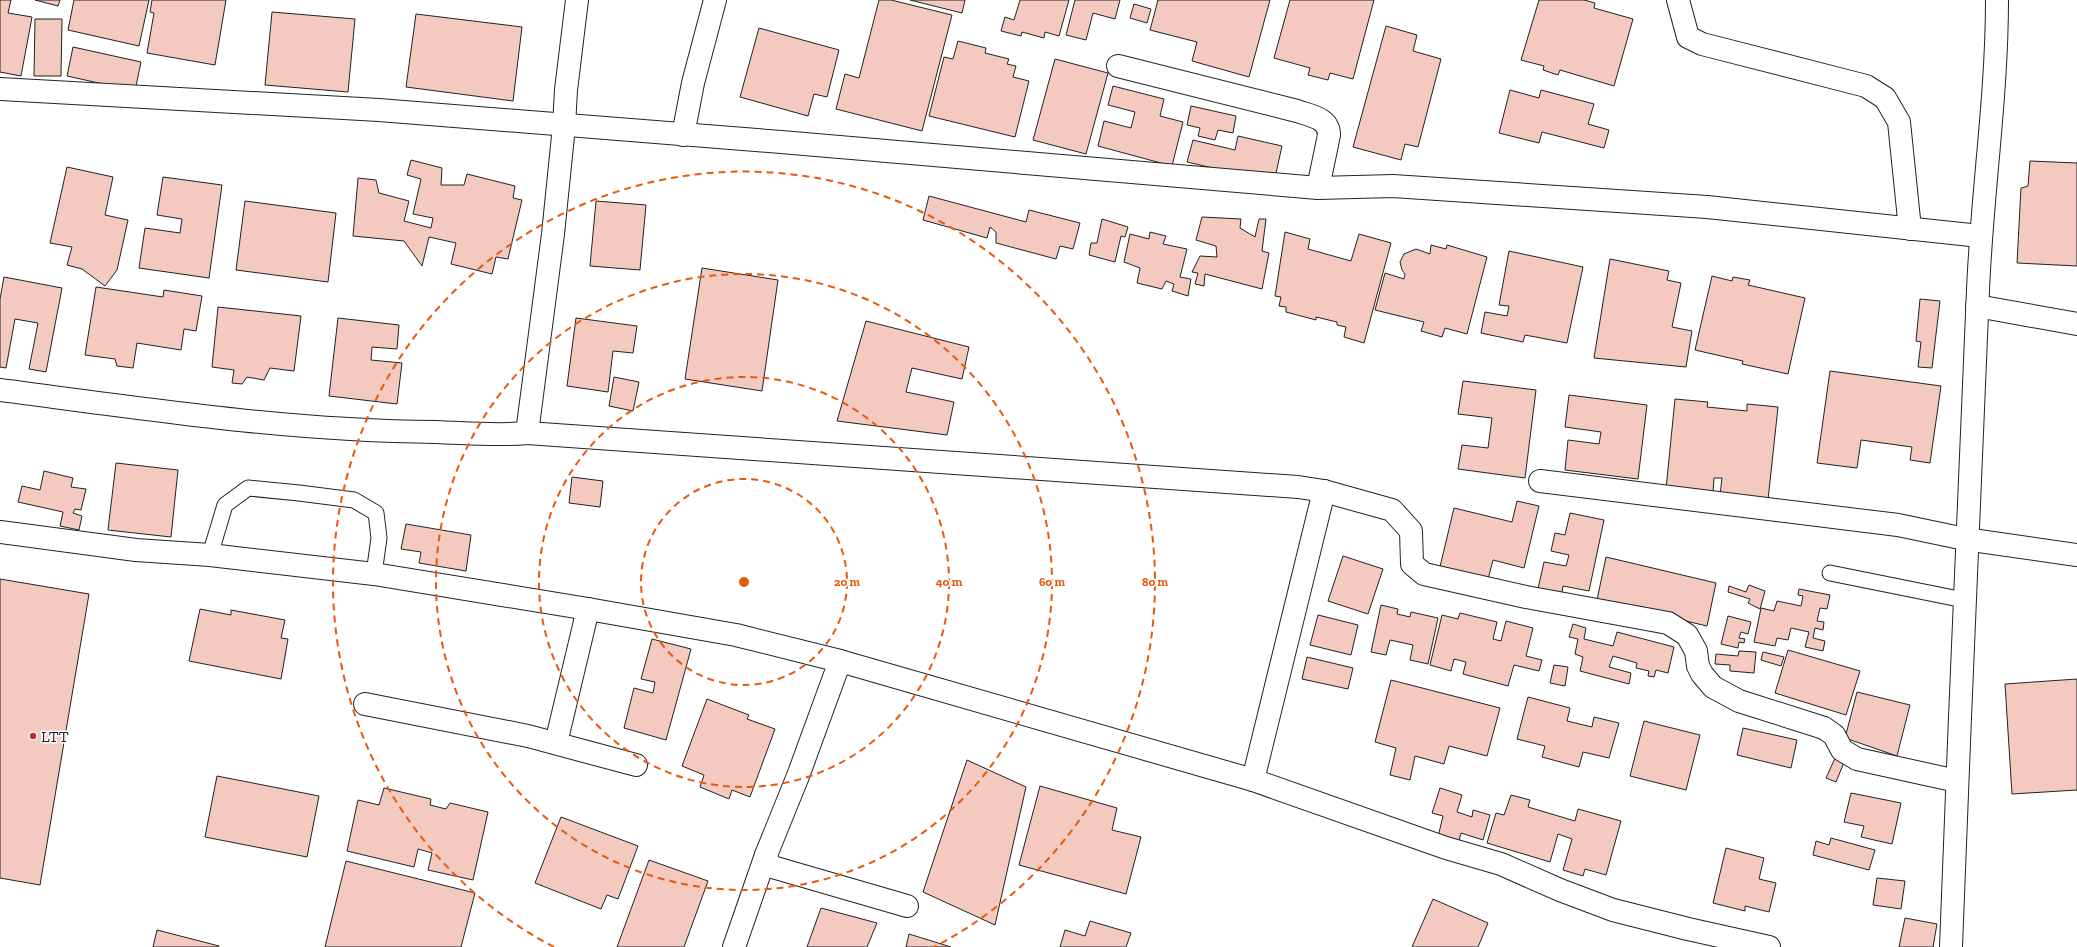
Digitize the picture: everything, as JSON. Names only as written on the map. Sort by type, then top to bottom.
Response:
[{"type":"street","points":[[527,433],[553,234],[564,126],[566,90],[577,0]]},
{"type":"street","points":[[683,135],[693,83],[715,0]]},
{"type":"street","points":[[1678,0],[1688,37],[1702,44],[1866,86],[1885,98],[1899,122],[1910,229]]},
{"type":"street","points":[[1951,947],[1965,539],[1980,236],[1997,45],[1997,0]]},
{"type":"street","points":[[1118,66],[1317,117],[1324,122],[1329,129],[1329,136],[1318,188]]},
{"type":"street","points":[[0,89],[379,110],[1318,188],[1393,186],[1676,205],[1980,236]]},
{"type":"street","points":[[1977,306],[2077,324]]},
{"type":"street","points":[[0,390],[202,416],[369,432],[458,432],[501,436],[527,433],[1298,487],[1324,491],[1392,510],[1411,531],[1412,564],[1424,574],[1578,607],[1668,624],[1687,635],[1696,651],[1698,666],[1702,674],[1713,687],[1733,698],[1824,728],[1834,735],[1842,750],[1857,759],[1957,781]]},
{"type":"street","points":[[1540,481],[1898,525],[1965,539],[2077,555]]},
{"type":"street","points":[[1253,780],[1324,491]]},
{"type":"street","points":[[0,532],[136,550],[210,555],[374,574],[736,635],[840,661],[1253,780],[1446,848],[1501,864],[1560,890],[1614,910],[1720,942],[1769,947]]},
{"type":"street","points":[[556,743],[588,609]]},
{"type":"street","points":[[734,947],[766,855],[798,776],[840,661]]},
{"type":"street","points":[[365,704],[556,743],[636,765]]},
{"type":"street","points":[[766,855],[769,866],[907,906]]},
{"type":"lane","points":[[210,555],[225,505],[248,488],[299,492],[354,500],[376,513],[378,538],[374,574]]},
{"type":"lane","points":[[1830,573],[1964,600]]},
{"type":"building","points":[[0,0],[11,0],[8,13],[32,17],[21,76],[0,72]]},
{"type":"building","points":[[35,0],[60,0],[58,6]]},
{"type":"building","points":[[74,0],[149,0],[139,46],[68,30]]},
{"type":"building","points":[[152,0],[226,0],[215,65],[147,53],[154,13],[150,12]]},
{"type":"building","points":[[879,0],[891,0],[952,15],[922,131],[836,109],[845,74],[859,78]]},
{"type":"building","points":[[910,0],[965,0],[962,13]]},
{"type":"building","points":[[1020,0],[1069,0],[1059,36],[1045,32],[1044,38],[1022,32],[1021,36],[1001,31],[1005,17],[1014,20]]},
{"type":"building","points":[[1075,0],[1120,0],[1115,19],[1093,13],[1086,40],[1066,35]]},
{"type":"building","points":[[1158,0],[1270,0],[1249,77],[1192,61],[1197,42],[1150,30]]},
{"type":"building","points":[[1290,0],[1374,0],[1353,79],[1330,73],[1328,80],[1308,75],[1310,68],[1274,58]]},
{"type":"building","points":[[1539,0],[1584,0],[1595,3],[1594,8],[1633,19],[1614,86],[1560,70],[1558,75],[1543,70],[1544,66],[1521,60]]},
{"type":"building","points":[[1134,4],[1151,9],[1147,23],[1130,18]]},
{"type":"building","points":[[272,12],[355,19],[348,92],[265,85]]},
{"type":"building","points":[[416,14],[522,27],[513,101],[406,87]]},
{"type":"building","points":[[35,19],[62,19],[61,76],[34,76]]},
{"type":"building","points":[[1386,26],[1417,35],[1413,51],[1441,59],[1418,147],[1405,144],[1401,160],[1353,147]]},
{"type":"building","points":[[759,28],[839,50],[827,97],[814,94],[808,116],[740,97]]},
{"type":"building","points":[[958,41],[986,48],[985,53],[1009,59],[1007,64],[1016,66],[1013,77],[1029,81],[1015,137],[929,116],[944,57],[953,59]]},
{"type":"building","points":[[73,47],[141,62],[135,91],[67,76]]},
{"type":"building","points":[[1055,59],[1108,73],[1086,154],[1033,140]]},
{"type":"building","points":[[1113,86],[1164,99],[1160,116],[1183,122],[1172,166],[1098,146],[1104,121],[1131,128],[1135,112],[1108,105]]},
{"type":"building","points":[[1510,90],[1539,98],[1541,90],[1594,104],[1588,124],[1609,130],[1604,148],[1542,132],[1539,143],[1499,133]]},
{"type":"building","points":[[1191,106],[1236,116],[1233,133],[1218,130],[1215,140],[1198,136],[1200,128],[1187,125]]},
{"type":"building","points":[[1238,136],[1282,146],[1274,182],[1187,162],[1193,140],[1235,150]]},
{"type":"building","points":[[411,160],[442,168],[441,185],[464,185],[467,174],[515,186],[513,198],[522,200],[508,259],[496,257],[492,274],[451,264],[456,243],[429,237],[422,266],[404,241],[353,236],[358,178],[376,180],[379,193],[409,201],[404,221],[431,228],[433,218],[413,214],[421,179],[407,175]]},
{"type":"building","points":[[2030,161],[2077,163],[2077,266],[2017,263],[2021,188],[2028,186]]},
{"type":"building","points":[[67,167],[113,177],[105,215],[128,220],[117,270],[105,286],[82,269],[67,265],[72,247],[50,243]]},
{"type":"building","points":[[163,177],[222,185],[209,278],[139,268],[145,228],[180,233],[182,219],[157,215]]},
{"type":"building","points":[[929,196],[1026,222],[1029,210],[1080,223],[1073,249],[1060,246],[1056,259],[996,243],[996,232],[990,227],[987,238],[923,220]]},
{"type":"building","points":[[245,201],[336,213],[328,282],[236,270]]},
{"type":"building","points":[[596,201],[646,205],[640,270],[590,266]]},
{"type":"building","points":[[1202,217],[1241,219],[1240,228],[1255,237],[1259,219],[1266,219],[1262,251],[1269,253],[1262,289],[1205,274],[1204,286],[1195,284],[1198,273],[1192,272],[1200,256],[1217,257],[1216,246],[1196,240]]},
{"type":"building","points":[[1102,219],[1128,227],[1125,237],[1121,236],[1115,262],[1089,255],[1091,243],[1097,243]]},
{"type":"building","points":[[1150,232],[1166,236],[1163,244],[1187,249],[1180,277],[1191,279],[1188,296],[1172,291],[1174,284],[1166,281],[1162,289],[1137,283],[1140,268],[1124,262],[1130,234],[1149,239]]},
{"type":"building","points":[[1285,232],[1310,239],[1308,249],[1351,261],[1359,234],[1391,243],[1364,343],[1344,337],[1346,327],[1337,325],[1337,322],[1316,317],[1316,320],[1286,312],[1286,307],[1279,306],[1281,297],[1275,296]]},
{"type":"building","points":[[1431,245],[1446,249],[1447,245],[1487,257],[1467,334],[1445,328],[1442,337],[1421,331],[1424,322],[1375,310],[1385,273],[1404,279],[1405,274],[1402,270],[1400,262],[1404,254],[1416,249],[1430,254]]},
{"type":"building","points":[[1509,251],[1583,267],[1567,343],[1525,335],[1523,342],[1481,333],[1485,312],[1507,316],[1509,306],[1499,305]]},
{"type":"building","points":[[1610,259],[1669,271],[1667,280],[1681,283],[1672,327],[1692,331],[1686,367],[1594,358]]},
{"type":"building","points":[[702,268],[778,280],[762,391],[685,379]]},
{"type":"building","points":[[1712,276],[1732,281],[1733,277],[1750,280],[1748,285],[1805,298],[1788,374],[1742,364],[1743,361],[1695,350]]},
{"type":"building","points":[[4,277],[62,288],[46,372],[29,369],[38,323],[15,319],[6,368],[0,367],[0,299]]},
{"type":"building","points":[[96,287],[163,297],[164,290],[202,296],[196,331],[184,329],[181,350],[137,343],[133,368],[117,366],[115,359],[85,355]]},
{"type":"building","points":[[1920,299],[1940,301],[1932,368],[1918,367],[1921,342],[1916,341]]},
{"type":"building","points":[[218,307],[301,316],[294,371],[270,368],[264,380],[247,377],[242,384],[232,383],[234,370],[212,367]]},
{"type":"building","points":[[338,318],[399,325],[397,349],[372,347],[371,360],[402,363],[397,404],[329,396]]},
{"type":"building","points":[[576,318],[637,326],[633,353],[613,351],[608,392],[567,386]]},
{"type":"building","points":[[866,321],[969,347],[962,379],[912,368],[906,392],[954,402],[947,435],[837,421]]},
{"type":"building","points":[[1830,371],[1941,386],[1930,463],[1910,460],[1912,447],[1861,440],[1857,468],[1817,463]]},
{"type":"building","points":[[614,377],[639,382],[633,411],[609,406]]},
{"type":"building","points":[[1463,381],[1536,390],[1525,478],[1458,469],[1462,445],[1488,448],[1492,418],[1458,414]]},
{"type":"building","points":[[1569,395],[1647,405],[1638,479],[1565,470],[1568,440],[1599,444],[1601,432],[1565,427]]},
{"type":"building","points":[[1675,399],[1708,402],[1707,407],[1747,411],[1747,404],[1778,407],[1768,500],[1720,495],[1722,478],[1714,478],[1713,493],[1666,489]]},
{"type":"building","points":[[116,463],[178,470],[171,537],[108,530]]},
{"type":"building","points":[[44,471],[73,478],[71,487],[86,489],[81,510],[75,509],[73,513],[82,516],[79,530],[60,526],[63,512],[18,502],[22,486],[40,490]]},
{"type":"building","points":[[572,477],[603,481],[600,507],[569,503]]},
{"type":"building","points":[[1517,501],[1539,506],[1524,568],[1493,560],[1487,583],[1439,571],[1454,508],[1512,522]]},
{"type":"building","points":[[1570,513],[1604,520],[1589,591],[1563,586],[1561,598],[1537,593],[1544,562],[1566,566],[1569,555],[1551,551],[1555,533],[1565,535]]},
{"type":"building","points":[[406,524],[471,535],[466,571],[419,563],[421,552],[401,549]]},
{"type":"building","points":[[1343,556],[1383,569],[1368,614],[1328,601]]},
{"type":"building","points":[[1606,557],[1716,583],[1707,626],[1597,600]]},
{"type":"building","name":"LTT","points":[[0,579],[89,594],[40,885],[0,878]]},
{"type":"building","points":[[1749,585],[1765,591],[1760,609],[1748,603],[1750,599],[1728,592],[1729,586],[1746,592]]},
{"type":"building","points":[[1799,589],[1830,595],[1827,609],[1820,608],[1817,621],[1824,622],[1823,630],[1815,628],[1813,638],[1825,641],[1823,651],[1805,647],[1809,632],[1791,628],[1788,640],[1777,638],[1775,646],[1754,642],[1761,608],[1774,611],[1777,601],[1801,606],[1803,596],[1798,595]]},
{"type":"building","points":[[1381,605],[1398,609],[1397,614],[1410,617],[1411,612],[1438,618],[1428,664],[1410,660],[1413,645],[1390,640],[1386,655],[1371,652]]},
{"type":"building","points":[[200,609],[231,615],[231,610],[285,620],[281,638],[288,639],[281,679],[189,661]]},
{"type":"building","points":[[1460,613],[1497,622],[1493,639],[1501,641],[1506,621],[1533,628],[1526,656],[1542,660],[1539,671],[1514,665],[1508,686],[1463,674],[1466,662],[1454,659],[1451,671],[1430,665],[1442,615],[1458,619]]},
{"type":"building","points":[[1318,615],[1358,625],[1351,655],[1310,645]]},
{"type":"building","points":[[1728,616],[1751,622],[1748,634],[1741,632],[1739,638],[1745,639],[1744,643],[1739,642],[1738,648],[1721,644]]},
{"type":"building","points":[[1573,624],[1586,628],[1584,639],[1613,646],[1617,632],[1674,647],[1668,673],[1656,670],[1654,677],[1648,676],[1649,671],[1636,668],[1637,663],[1613,656],[1609,667],[1631,673],[1629,684],[1580,671],[1583,657],[1575,654],[1578,639],[1569,637]]},
{"type":"building","points":[[652,639],[691,649],[666,740],[624,728],[634,688],[653,693],[655,682],[641,679]]},
{"type":"building","points":[[1788,650],[1860,671],[1846,715],[1775,693]]},
{"type":"building","points":[[1739,651],[1756,652],[1754,673],[1730,671],[1730,665],[1715,664],[1716,654],[1738,656]]},
{"type":"building","points":[[1763,652],[1784,657],[1781,666],[1761,660]]},
{"type":"building","points":[[1307,657],[1353,668],[1348,689],[1302,679]]},
{"type":"building","points":[[1554,665],[1568,667],[1565,686],[1550,683]]},
{"type":"building","points":[[2077,679],[2077,790],[2012,794],[2005,684]]},
{"type":"building","points":[[1391,680],[1500,708],[1487,756],[1449,746],[1444,764],[1415,756],[1410,780],[1390,775],[1396,748],[1375,742]]},
{"type":"building","points":[[1857,692],[1910,705],[1897,756],[1845,738]]},
{"type":"building","points":[[1528,697],[1570,708],[1567,721],[1592,727],[1594,717],[1619,723],[1609,758],[1583,752],[1579,767],[1542,757],[1545,746],[1517,739]]},
{"type":"building","points":[[707,699],[749,715],[747,719],[775,729],[750,797],[732,790],[729,799],[700,787],[704,775],[682,766]]},
{"type":"building","points":[[1644,721],[1700,735],[1686,790],[1630,776]]},
{"type":"building","points":[[1743,728],[1797,740],[1791,768],[1737,755]]},
{"type":"building","points":[[1836,756],[1845,760],[1836,782],[1826,778]]},
{"type":"building","points":[[967,760],[1026,787],[995,925],[923,892]]},
{"type":"building","points":[[217,776],[319,796],[307,857],[205,837]]},
{"type":"building","points":[[1040,786],[1117,808],[1112,830],[1141,837],[1126,894],[1019,865]]},
{"type":"building","points":[[384,788],[431,799],[430,805],[446,809],[450,803],[488,812],[473,880],[428,870],[432,853],[418,849],[414,867],[347,851],[358,800],[379,805]]},
{"type":"building","points":[[1440,788],[1462,795],[1457,812],[1472,817],[1473,810],[1490,815],[1483,840],[1461,833],[1457,848],[1437,841],[1443,816],[1432,813]]},
{"type":"building","points":[[1851,793],[1901,803],[1892,844],[1861,837],[1864,826],[1844,822]]},
{"type":"building","points":[[1511,795],[1530,800],[1528,807],[1575,821],[1578,809],[1621,821],[1606,875],[1585,869],[1583,876],[1563,870],[1572,839],[1558,834],[1550,862],[1487,843],[1496,813],[1504,815]]},
{"type":"building","points":[[561,817],[638,846],[618,899],[607,895],[601,909],[535,883]]},
{"type":"building","points":[[1831,838],[1875,850],[1869,870],[1813,855],[1816,841],[1829,845]]},
{"type":"building","points":[[1726,848],[1764,858],[1759,879],[1776,883],[1769,912],[1745,906],[1745,911],[1713,903]]},
{"type":"building","points":[[649,860],[708,881],[684,947],[617,947]]},
{"type":"building","points":[[346,861],[475,893],[461,947],[325,947]]},
{"type":"building","points":[[1877,878],[1905,881],[1901,909],[1873,905]]},
{"type":"building","points":[[1433,899],[1488,923],[1478,947],[1412,947]]},
{"type":"building","points":[[821,908],[877,923],[867,947],[807,947]]},
{"type":"building","points":[[1905,918],[1937,924],[1933,947],[1899,947]]},
{"type":"building","points":[[1090,921],[1131,933],[1126,947],[1060,947],[1065,930],[1085,936]]},
{"type":"building","points":[[157,930],[219,946],[219,947],[153,947]]},
{"type":"building","points":[[909,934],[951,947],[906,947]]},
{"type":"place","name":"LTT","points":[[33,736]]}]
